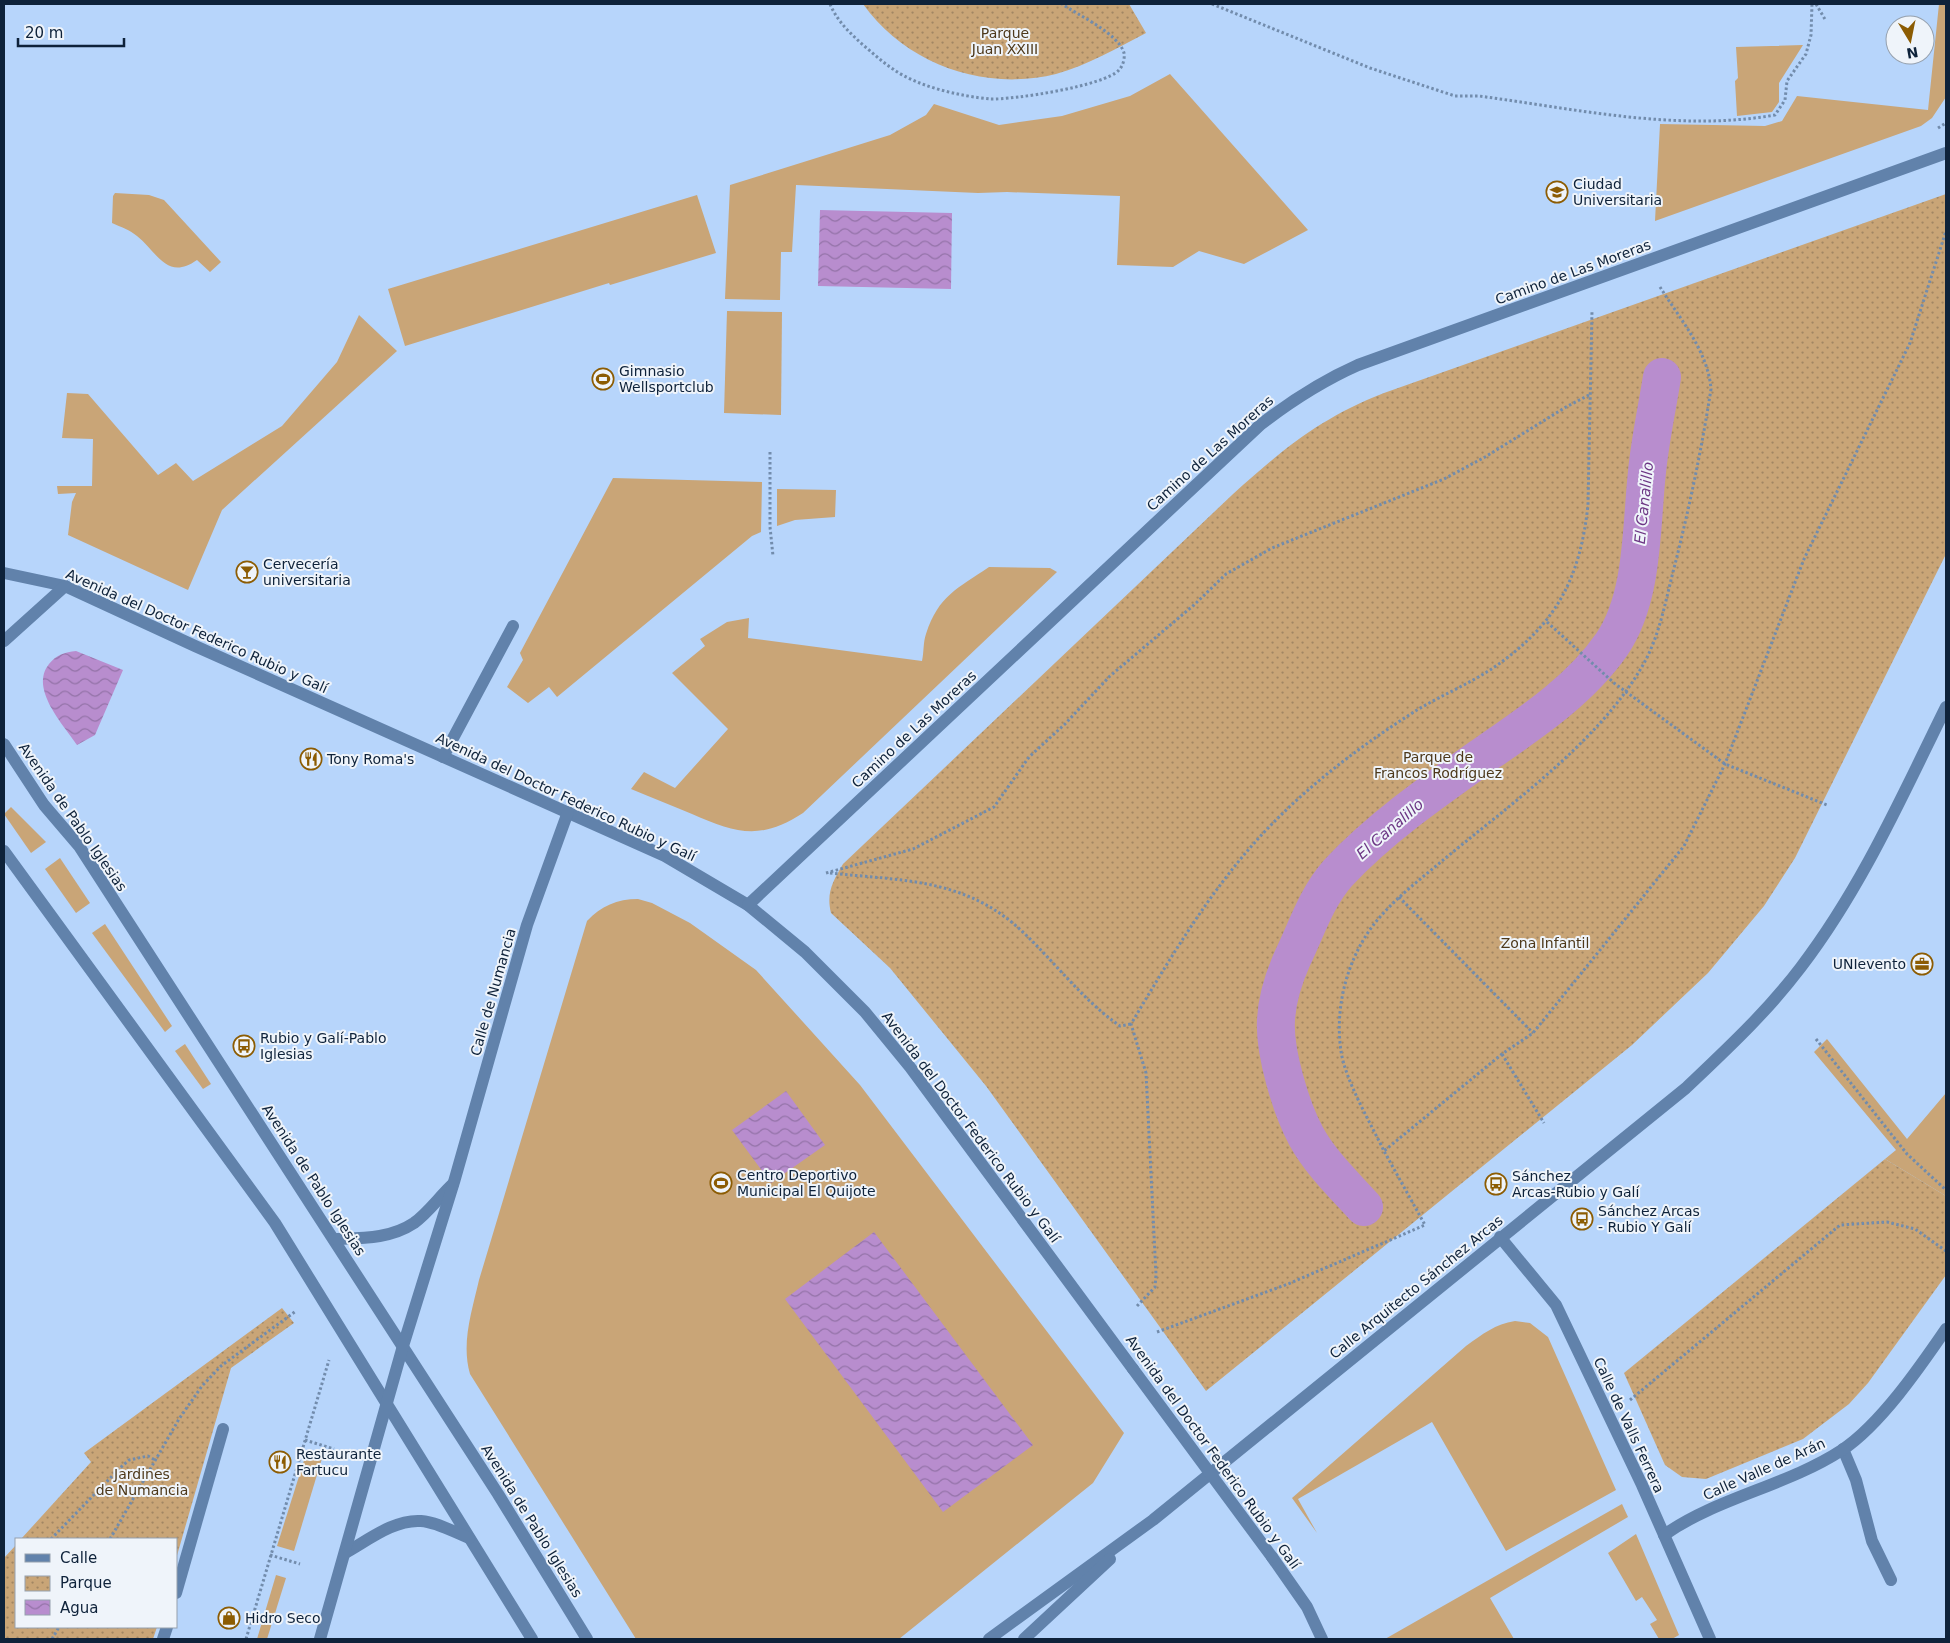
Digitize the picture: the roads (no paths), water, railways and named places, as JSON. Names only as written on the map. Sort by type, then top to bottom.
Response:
[{"type":"street","name":"Camino de Las Moreras","points":[[748,905],[1260,425],[1297,397],[1324,380],[1358,365],[1946,154]]},
{"type":"street","name":"Avenida del Doctor Federico Rubio y Galí","points":[[4,573],[65,586],[665,856],[748,905],[805,952],[865,1012],[910,1067],[1272,1556],[1307,1607],[1322,1639]]},
{"type":"street","points":[[4,641],[65,586]]},
{"type":"street","points":[[443,757],[513,626]]},
{"type":"street","name":"Calle Arquitecto Sánchez Arcas","points":[[989,1639],[1153,1520],[1686,1088],[1758,1020],[1802,966],[1872,858],[1946,707]]},
{"type":"street","name":"Avenida de Pablo Iglesias","points":[[4,744],[44,805],[80,846],[498,1494],[587,1639]]},
{"type":"street","name":"Calle de Numancia","points":[[320,1639],[388,1406],[403,1346],[454,1182],[527,925],[568,812]]},
{"type":"street","points":[[4,851],[276,1223],[532,1639]]},
{"type":"street","name":"Calle de Numancia","points":[[334,1239],[372,1238],[390,1234],[414,1222],[454,1182]]},
{"type":"street","name":"Calle de Valls Ferrera","points":[[1500,1237],[1556,1305],[1664,1535],[1710,1639]]},
{"type":"street","name":"Calle Valle de Arán","points":[[1664,1535],[1685,1520],[1798,1473],[1843,1449],[1879,1417],[1946,1330]]},
{"type":"street","points":[[178,1586],[223,1429]]},
{"type":"street","points":[[1843,1449],[1856,1480],[1872,1541],[1891,1580]]},
{"type":"street","points":[[345,1553],[395,1526],[420,1520],[469,1538]]},
{"type":"street","name":"Calle Arquitecto Sánchez Arcas","points":[[1024,1639],[1153,1520]]},
{"type":"water","points":[[820,210],[952,213],[951,289],[818,286]]},
{"type":"water","points":[[76,651],[123,670],[95,735],[77,745],[57,717],[46,695],[43,684],[44,674],[49,664],[55,658],[61,654]]},
{"type":"water","points":[[786,1091],[825,1145],[771,1183],[732,1130]]},
{"type":"water","points":[[874,1232],[1033,1445],[943,1512],[785,1299]]},
{"type":"waterway","name":"El Canalillo","points":[[1364,1207],[1318,1155],[1300,1124],[1289,1095],[1276,1033],[1278,1004],[1287,972],[1312,914],[1338,873],[1372,840],[1410,809],[1555,704],[1586,676],[1612,644],[1630,605],[1636,583],[1642,538],[1648,460],[1662,377]]},
{"type":"place","name":"Ciudad Universitaria","points":[[1557,192]]},
{"type":"place","name":"Gimnasio Wellsportclub","points":[[603,379]]},
{"type":"place","name":"Cervecería universitaria","points":[[247,572]]},
{"type":"place","name":"Tony Roma's","points":[[311,759]]},
{"type":"place","name":"UNIevento","points":[[1922,964]]},
{"type":"place","name":"Rubio y Galí-Pablo Iglesias","points":[[244,1046]]},
{"type":"place","name":"Centro Deportivo Municipal El Quijote","points":[[721,1183]]},
{"type":"place","name":"Sánchez Arcas-Rubio y Galí","points":[[1496,1184]]},
{"type":"place","name":"Sánchez Arcas - Rubio Y Galí","points":[[1582,1219]]},
{"type":"place","name":"Restaurante Fartucu","points":[[280,1462]]},
{"type":"place","name":"Hidro Seco","points":[[229,1618]]},
{"type":"park label","name":"Parque Juan XXIII","points":[[1005,42]]},
{"type":"park label","name":"Parque de Francos Rodríguez","points":[[1438,766]]},
{"type":"park label","name":"Zona Infantil","points":[[1545,943]]},
{"type":"park label","name":"Jardines de Numancia","points":[[142,1482]]}]
